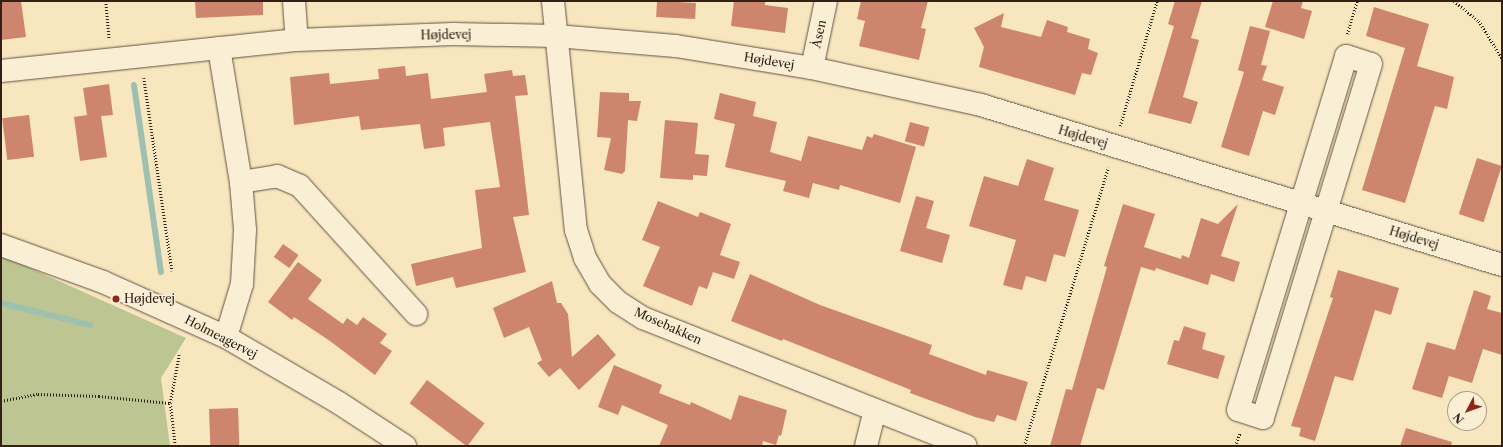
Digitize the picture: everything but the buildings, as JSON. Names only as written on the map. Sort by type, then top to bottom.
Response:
[{"type":"street","points":[[294,1],[296,40]]},
{"type":"street","name":"Mosebakken","points":[[553,1],[576,230],[585,258],[600,284],[618,302],[643,318],[966,446]]},
{"type":"street","name":"Åsen","points":[[812,68],[826,1]]},
{"type":"street","name":"Højdevej","points":[[1,71],[111,58],[296,40],[453,34],[556,36],[676,46],[812,68],[981,105],[1502,265]]},
{"type":"street","points":[[219,48],[241,182],[245,230],[242,284],[226,337]]},
{"type":"street","points":[[1346,56],[1371,64],[1263,418],[1238,410],[1346,56]]},
{"type":"street","points":[[241,182],[277,176],[300,186],[416,314]]},
{"type":"street","name":"Holmeagervej","points":[[1,244],[103,282],[226,337],[339,403],[405,446]]},
{"type":"street","points":[[866,446],[875,410]]},
{"type":"path","points":[[106,1],[111,58]]},
{"type":"path","points":[[1024,446],[1157,1]]},
{"type":"path","points":[[1346,56],[1344,44],[1357,1]]},
{"type":"path","points":[[1454,1],[1479,21],[1502,58]]},
{"type":"path","points":[[141,55],[172,271]]},
{"type":"path","points":[[175,446],[170,403],[179,355]]},
{"type":"path","points":[[1,401],[38,394],[99,396],[170,403]]},
{"type":"green space","points":[[1,255],[186,338],[161,378],[170,446],[1,446]]},
{"type":"waterway","points":[[134,85],[161,272]]},
{"type":"waterway","points":[[1,303],[90,325]]},
{"type":"place","name":"Højdevej","points":[[116,299]]}]
